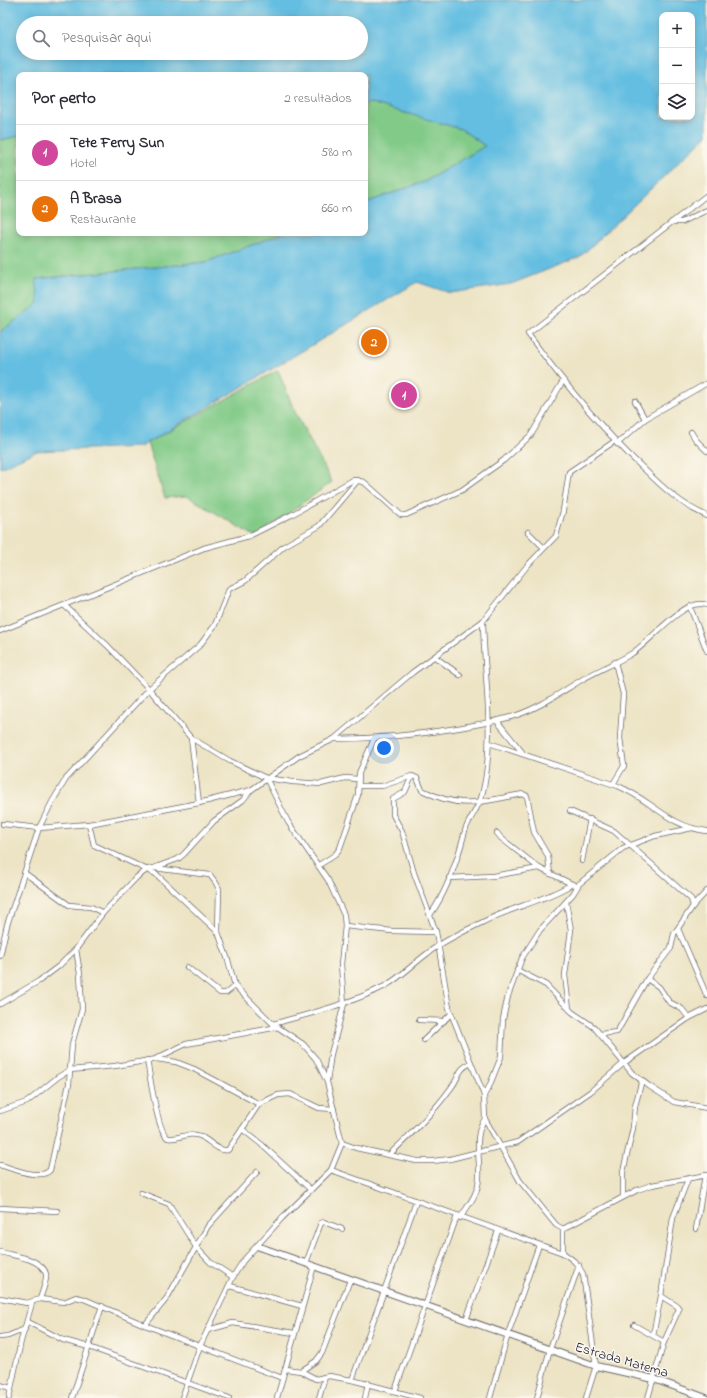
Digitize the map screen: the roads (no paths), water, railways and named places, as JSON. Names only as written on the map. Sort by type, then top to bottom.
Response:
[{"type":"street","points":[[707,195],[528,334],[563,381],[616,443],[674,498],[707,516]]},
{"type":"street","points":[[672,222],[682,222],[707,210]]},
{"type":"street","points":[[0,631],[65,606],[91,593],[197,551],[250,536],[302,509],[347,482],[358,480],[364,482],[401,515],[406,515],[462,490],[504,460],[526,441],[536,428],[563,381]]},
{"type":"street","points":[[0,1004],[39,981],[76,949],[103,913],[137,877],[148,869],[178,859],[214,821],[243,800],[251,790],[266,778],[300,756],[334,739],[413,672],[483,621],[526,566],[554,540],[558,532],[569,472],[616,443],[645,419],[707,383]]},
{"type":"street","points":[[635,402],[645,419]]},
{"type":"street","points":[[691,432],[696,440],[707,451]]},
{"type":"street","points":[[0,956],[7,925],[26,874],[40,828],[52,802],[66,780],[150,689],[200,645],[215,625],[229,589],[245,581],[284,546],[319,526],[358,480]]},
{"type":"street","points":[[528,532],[544,548]]},
{"type":"street","points":[[334,739],[374,739],[410,736],[497,721],[518,714],[555,697],[640,648],[665,622],[690,607],[699,603],[707,605]]},
{"type":"street","points":[[65,606],[150,689],[191,738],[230,761],[266,778],[321,784],[345,778],[358,779]]},
{"type":"street","points":[[690,607],[707,651]]},
{"type":"street","points":[[430,915],[444,894],[470,818],[479,803],[483,792],[489,743],[483,621]]},
{"type":"street","points":[[435,657],[460,675]]},
{"type":"street","points":[[613,784],[623,769],[624,762],[620,738],[623,694],[614,662]]},
{"type":"street","points":[[497,721],[523,753]]},
{"type":"street","points":[[191,738],[199,803]]},
{"type":"street","points":[[319,865],[335,854],[340,848],[360,786],[358,779],[374,739]]},
{"type":"street","points":[[489,743],[523,753],[590,778],[613,784],[634,794],[670,819],[692,828],[707,830]]},
{"type":"street","points":[[360,786],[382,786],[412,776],[417,778],[420,788],[426,792],[458,803],[479,803],[526,795],[534,832],[548,856],[550,874]]},
{"type":"street","points":[[412,776],[405,792],[393,799],[393,815],[402,831],[414,873],[436,932],[437,946],[451,1014],[484,1095],[485,1119],[520,1180],[556,1225],[563,1229]]},
{"type":"street","points":[[266,778],[288,822],[319,865],[340,906],[345,926],[341,964],[344,1004],[329,1061],[327,1082]]},
{"type":"street","points":[[3,824],[40,828],[89,824],[199,803],[251,790]]},
{"type":"street","points":[[570,811],[614,831],[691,899],[693,906]]},
{"type":"street","points":[[582,861],[590,819]]},
{"type":"street","points":[[89,824],[94,845],[148,869],[170,886],[218,932]]},
{"type":"street","points":[[273,1024],[344,1004],[384,986],[400,977],[437,946],[490,918],[558,893],[575,885],[630,845],[655,836],[692,828]]},
{"type":"street","points":[[497,833],[501,838],[539,868],[575,885]]},
{"type":"street","points":[[154,868],[206,874],[213,878],[219,889],[218,932],[228,960],[234,986],[273,1024],[303,1044],[316,1060],[327,1082],[342,1143],[331,1170],[243,1261],[233,1277],[200,1346],[182,1398]]},
{"type":"street","points":[[449,878],[493,876],[539,868]]},
{"type":"street","points":[[26,874],[69,905],[91,907],[103,913]]},
{"type":"street","points":[[484,1095],[489,1087],[501,1057],[503,1019],[508,996],[517,970],[540,930],[566,902],[575,885]]},
{"type":"street","points":[[601,1034],[617,1032],[647,979],[671,948],[674,935],[693,906],[707,891]]},
{"type":"street","points":[[566,902],[572,930],[565,976],[568,1009]]},
{"type":"street","points":[[345,926],[392,931],[436,932]]},
{"type":"street","points":[[678,929],[707,996]]},
{"type":"street","points":[[0,1165],[29,1174],[44,1174],[50,1170],[68,1088],[72,1044],[82,1009],[80,974],[76,949]]},
{"type":"street","points":[[187,966],[220,992],[226,993],[234,986]]},
{"type":"street","points":[[517,970],[546,985],[568,1009],[594,1027],[624,1063],[642,1080],[674,1102],[707,1108]]},
{"type":"street","points":[[647,979],[659,987],[669,1002],[680,1008],[689,1018]]},
{"type":"street","points":[[342,1143],[356,1148],[390,1154],[417,1161],[433,1162],[501,1147],[524,1139],[590,1092],[624,1063],[689,1018],[707,1009]]},
{"type":"street","points":[[424,1040],[451,1014]]},
{"type":"street","points":[[419,1020],[444,1021]]},
{"type":"street","points":[[433,1021],[437,1029]]},
{"type":"street","points":[[157,1059],[186,1044],[278,1027]]},
{"type":"street","points":[[0,1111],[27,1102],[58,1077],[70,1070],[115,1066],[157,1059],[190,1067],[259,1104]]},
{"type":"street","points":[[148,1060],[160,1123],[165,1137],[171,1139],[184,1135],[197,1135],[226,1151],[231,1148],[259,1104],[284,1094],[298,1097],[319,1108],[334,1109]]},
{"type":"street","points":[[390,1154],[431,1114],[453,1086],[462,1068],[471,1063]]},
{"type":"street","points":[[623,1196],[622,1172],[633,1128],[635,1106],[642,1080]]},
{"type":"street","points":[[395,1391],[459,1217],[472,1200],[478,1187],[478,1133],[485,1119]]},
{"type":"street","points":[[242,1129],[261,1144],[311,1190]]},
{"type":"street","points":[[331,1170],[538,1246],[563,1253],[579,1265],[583,1274],[596,1366],[586,1398]]},
{"type":"street","points":[[144,1325],[167,1298],[208,1226],[257,1172]]},
{"type":"street","points":[[563,1229],[623,1196],[652,1185],[706,1175],[696,1229]]},
{"type":"street","points":[[653,1335],[661,1296],[673,1218],[688,1179]]},
{"type":"street","points":[[141,1193],[169,1204],[196,1246],[210,1262],[233,1277]]},
{"type":"street","points":[[352,1380],[385,1292],[416,1202]]},
{"type":"street","points":[[0,1208],[57,1211]]},
{"type":"street","points":[[306,1263],[321,1223],[324,1222],[342,1229]]},
{"type":"street","points":[[563,1229],[563,1253]]},
{"type":"street","points":[[466,1320],[498,1231]]},
{"type":"street","name":"Estrada Matema","points":[[257,1246],[596,1366],[654,1379],[691,1395],[706,1398]]},
{"type":"street","points":[[490,1398],[508,1334],[538,1246]]},
{"type":"street","points":[[0,1252],[40,1265],[46,1274],[46,1279],[40,1299]]},
{"type":"street","points":[[537,1398],[550,1349],[579,1265]]},
{"type":"street","points":[[276,1398],[314,1266]]},
{"type":"street","points":[[301,1371],[316,1361],[322,1353],[350,1280]]},
{"type":"street","points":[[230,1286],[302,1306]]},
{"type":"street","points":[[648,1398],[664,1342],[678,1308],[661,1296]]},
{"type":"street","points":[[0,1298],[32,1303],[40,1299],[64,1302],[76,1297],[282,1378]]},
{"type":"street","points":[[9,1398],[32,1303]]},
{"type":"street","points":[[72,1398],[102,1306]]},
{"type":"street","points":[[28,1322],[63,1340],[89,1347],[186,1384],[229,1398]]},
{"type":"street","points":[[208,1330],[233,1323],[294,1334]]},
{"type":"street","points":[[634,1325],[664,1342]]},
{"type":"street","points":[[0,1337],[8,1336],[25,1329]]},
{"type":"street","points":[[285,1369],[301,1371],[316,1379],[329,1376],[352,1380],[420,1398]]},
{"type":"street","points":[[319,1398],[325,1377]]},
{"type":"street","points":[[365,1398],[368,1384]]},
{"type":"street","points":[[0,1385],[11,1388]]},
{"type":"water","points":[[0,0],[707,0],[707,135],[580,257],[511,284],[450,293],[417,282],[140,447],[37,451],[0,468],[0,332],[39,303],[36,279],[206,262],[276,236],[368,236],[368,202],[426,181],[485,146],[461,129],[371,103],[368,104],[368,72],[16,72],[16,137],[0,140]]},
{"type":"place","name":"A Brasa","points":[[374,342]]},
{"type":"place","name":"Tete Ferry Sun","points":[[404,395]]}]
